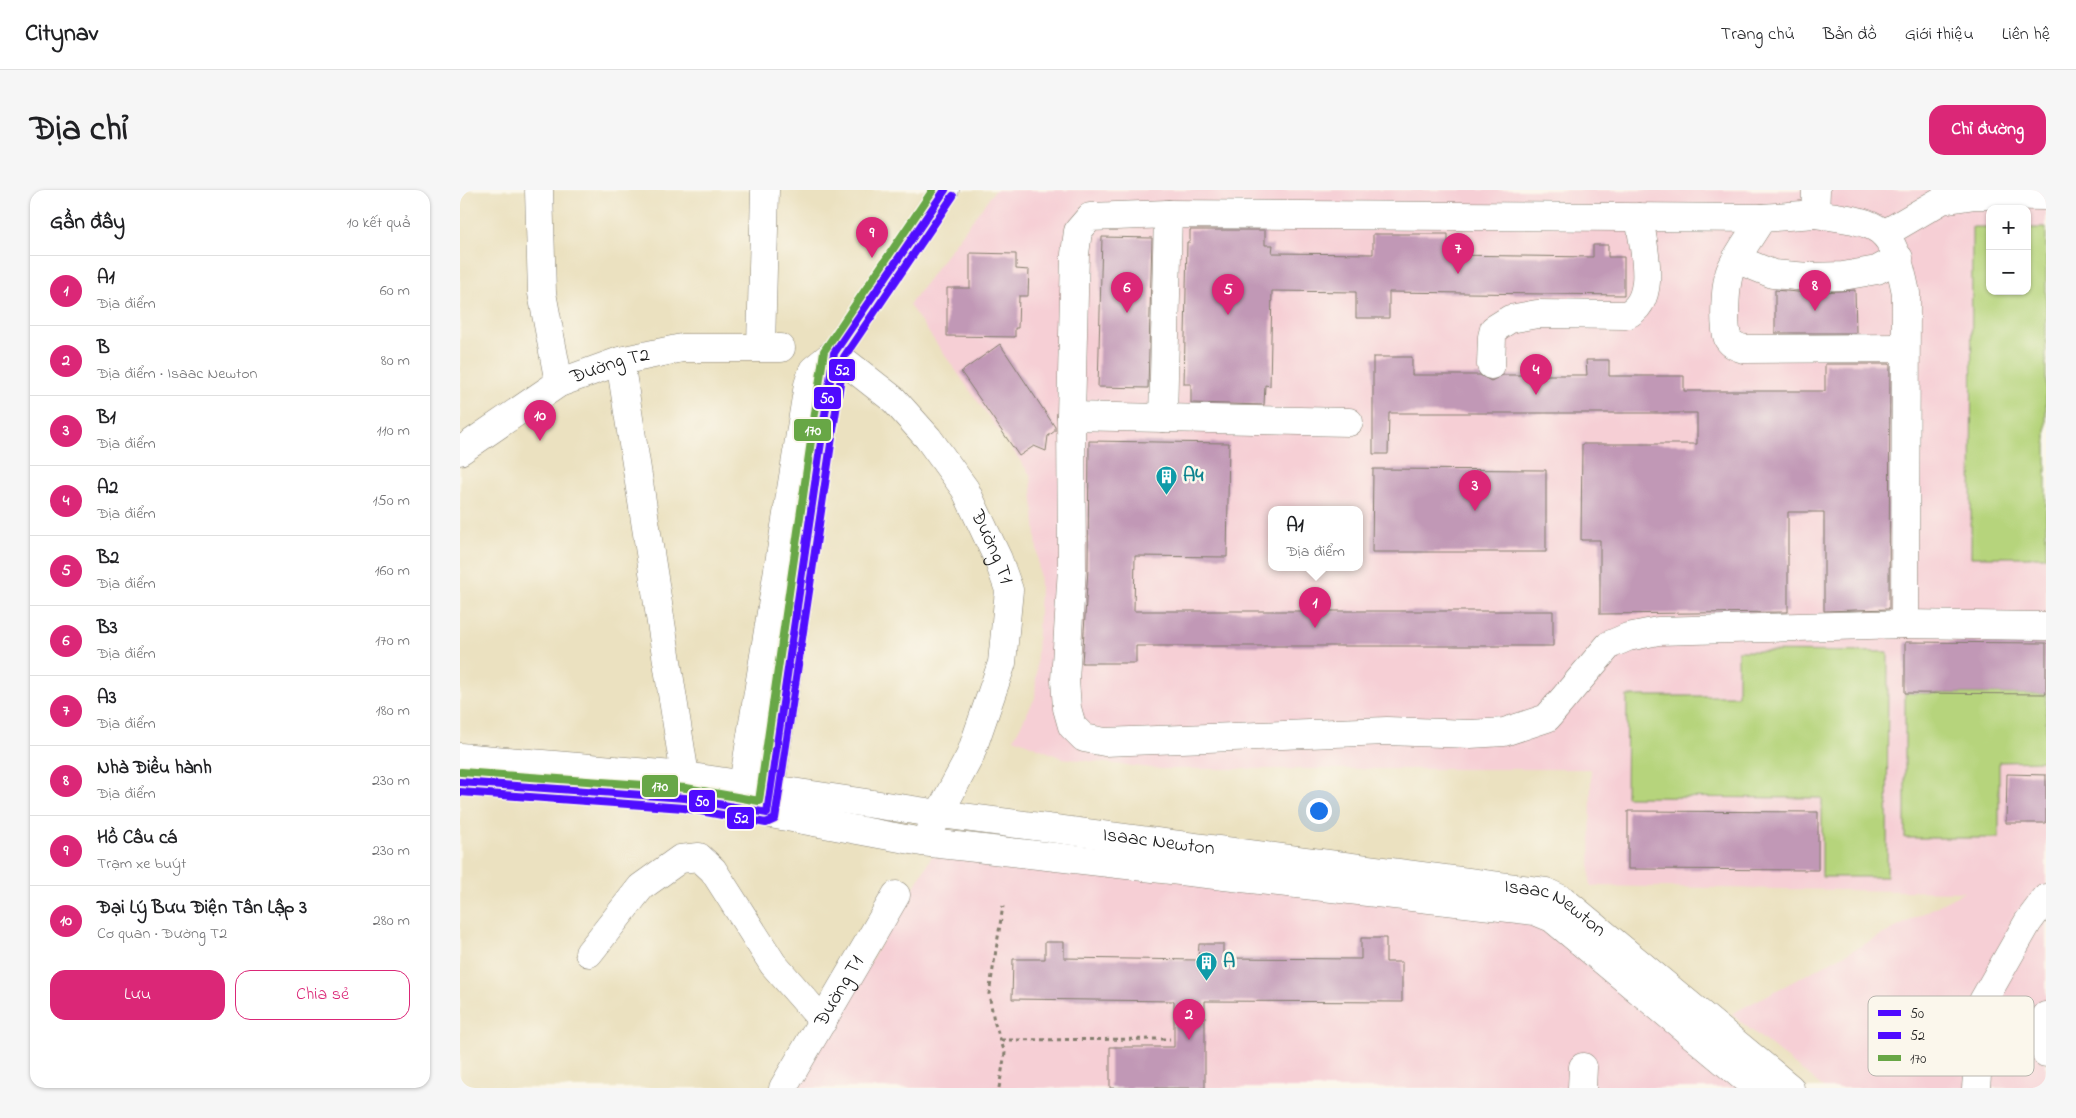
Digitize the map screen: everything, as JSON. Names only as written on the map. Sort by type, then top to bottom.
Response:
[{"type":"street","points":[[539,190],[542,293],[559,383]]},
{"type":"street","name":"Đường T2","points":[[460,451],[559,383],[620,361],[682,348],[771,347],[765,190]]},
{"type":"street","points":[[741,796],[808,385],[814,370],[834,353],[946,190]]},
{"type":"street","points":[[1884,234],[1942,200],[1975,195],[2039,194]]},
{"type":"street","points":[[1904,624],[1906,293],[1899,258],[1889,239],[1878,228],[1816,202],[1762,218],[1168,214],[1090,218],[1078,231],[1075,254],[1071,416],[1072,568],[1065,680],[1067,708],[1072,726],[1084,738],[1105,742],[1387,731],[1470,734],[1504,732],[1547,718],[1609,645],[1628,637],[1658,631],[1904,624],[2046,626]]},
{"type":"street","points":[[1163,418],[1168,214]]},
{"type":"street","points":[[1491,365],[1494,329],[1510,319],[1537,314],[1626,315],[1636,310],[1644,296],[1646,285],[1646,263],[1639,218]]},
{"type":"street","points":[[1762,218],[1730,270],[1727,284],[1726,330],[1729,340],[1734,346],[1744,349],[1905,348]]},
{"type":"street","points":[[1736,259],[1773,274],[1808,277],[1843,276],[1877,270],[1899,258]]},
{"type":"street","points":[[768,801],[834,353]]},
{"type":"street","name":"Đường T1","points":[[834,353],[894,400],[928,438],[965,489],[998,559],[1009,590],[1002,663],[970,756],[940,814],[922,842]]},
{"type":"street","points":[[620,361],[685,776]]},
{"type":"street","points":[[1071,416],[1349,422]]},
{"type":"street","name":"Isaac Newton","points":[[460,757],[685,776],[741,796],[768,801],[922,842],[1535,911],[1552,918],[1756,1088]]},
{"type":"street","name":"Isaac Newton","points":[[460,782],[685,798],[741,796]]},
{"type":"street","name":"Isaac Newton","points":[[768,801],[940,814],[1546,892],[1563,900],[1790,1088]]},
{"type":"street","points":[[589,952],[641,886],[680,859],[699,857],[713,870],[773,964],[824,1021]]},
{"type":"street","name":"Đường T1","points":[[783,1088],[824,1021],[896,895]]},
{"type":"street","points":[[1986,996],[2028,922],[2046,898]]},
{"type":"street","points":[[2046,1016],[2042,1021],[2042,1046],[2046,1053]]},
{"type":"path","points":[[1000,1088],[1005,1053],[994,1021],[989,994],[1003,906]]},
{"type":"path","points":[[1001,1040],[1170,1039]]},
{"type":"shaded area","points":[[995,190],[2046,190],[2046,1088],[1824,1088],[1731,1014],[1964,892],[1590,886],[1591,769],[1160,769],[1062,758],[1014,738],[1035,698],[1040,586],[1031,476],[909,305]]},
{"type":"shaded area","points":[[932,856],[1533,915],[1742,1088],[797,1088]]},
{"type":"green space","points":[[1972,227],[1986,227],[1986,295],[2031,295],[2031,228],[2046,228],[2046,557],[1971,557]]},
{"type":"green space","points":[[1738,651],[1888,652],[1887,877],[1822,877],[1822,798],[1626,797],[1627,696],[1738,696]]},
{"type":"green space","points":[[1905,693],[2046,694],[2046,761],[1999,762],[1999,838],[1905,838]]},
{"type":"building","points":[[1190,230],[1265,230],[1265,245],[1273,245],[1272,253],[1373,254],[1373,234],[1448,234],[1448,255],[1593,257],[1593,245],[1608,245],[1608,257],[1624,257],[1624,295],[1389,292],[1389,318],[1356,318],[1356,292],[1272,291],[1270,386],[1265,385],[1264,405],[1191,403],[1191,384],[1184,384],[1187,242],[1190,242]]},
{"type":"building","points":[[1102,237],[1152,238],[1148,388],[1098,387]]},
{"type":"building","points":[[970,253],[1016,254],[1016,269],[1029,270],[1028,296],[1019,296],[1018,328],[1015,328],[1015,337],[947,336],[947,288],[970,288]]},
{"type":"building","points":[[1775,290],[1808,293],[1855,290],[1856,333],[1775,333]]},
{"type":"building","points":[[1000,344],[1055,427],[1055,431],[1048,436],[1046,451],[1034,446],[1019,456],[961,372]]},
{"type":"building","points":[[1373,357],[1412,357],[1412,375],[1480,375],[1491,381],[1503,375],[1587,375],[1586,360],[1609,360],[1609,376],[1684,376],[1684,391],[1825,391],[1825,364],[1890,364],[1889,609],[1824,611],[1824,512],[1788,512],[1788,612],[1600,614],[1600,540],[1581,540],[1582,444],[1697,444],[1697,413],[1389,413],[1388,454],[1373,454]]},
{"type":"building","points":[[1089,441],[1229,443],[1227,557],[1135,556],[1134,611],[1553,611],[1553,646],[1136,646],[1136,663],[1082,663],[1088,569]]},
{"type":"building","points":[[1373,469],[1546,470],[1546,552],[1372,552]]},
{"type":"building","points":[[1905,642],[2046,643],[2046,694],[1905,693]]},
{"type":"building","points":[[2007,774],[2046,775],[2046,823],[2006,823]]},
{"type":"building","points":[[1628,811],[1818,812],[1818,870],[1628,869]]},
{"type":"building","name":"A","points":[[1361,938],[1386,938],[1386,962],[1402,962],[1402,1002],[1205,1001],[1205,1088],[1110,1088],[1110,1047],[1174,1047],[1174,1001],[1012,999],[1013,959],[1045,959],[1045,942],[1064,942],[1064,958],[1198,960],[1199,944],[1223,944],[1223,958],[1361,959]]},
{"type":"transit line","name":"170","points":[[461,772],[686,788],[759,801],[824,351],[933,190]]},
{"type":"transit line","name":"50","points":[[460,782],[685,798],[767,813],[834,353],[945,190]]},
{"type":"transit line","name":"52","points":[[460,792],[684,808],[766,823],[775,819],[844,357],[953,196]]},
{"type":"place","name":"Hồ Câu cá","points":[[872,258]]},
{"type":"place","name":"A3","points":[[1458,274]]},
{"type":"place","name":"Nhà Điều hành","points":[[1815,311]]},
{"type":"place","name":"B3","points":[[1127,313]]},
{"type":"place","name":"B2","points":[[1228,315]]},
{"type":"place","name":"A2","points":[[1536,395]]},
{"type":"place","name":"Đại Lý Bưu Điện Tân Lập 3","points":[[540,441]]},
{"type":"place","name":"A4","points":[[1167,495]]},
{"type":"place","name":"B1","points":[[1475,511]]},
{"type":"place","name":"A1","points":[[1315,628]]},
{"type":"place","name":"A","points":[[1207,981]]},
{"type":"place","name":"B","points":[[1189,1040]]}]
